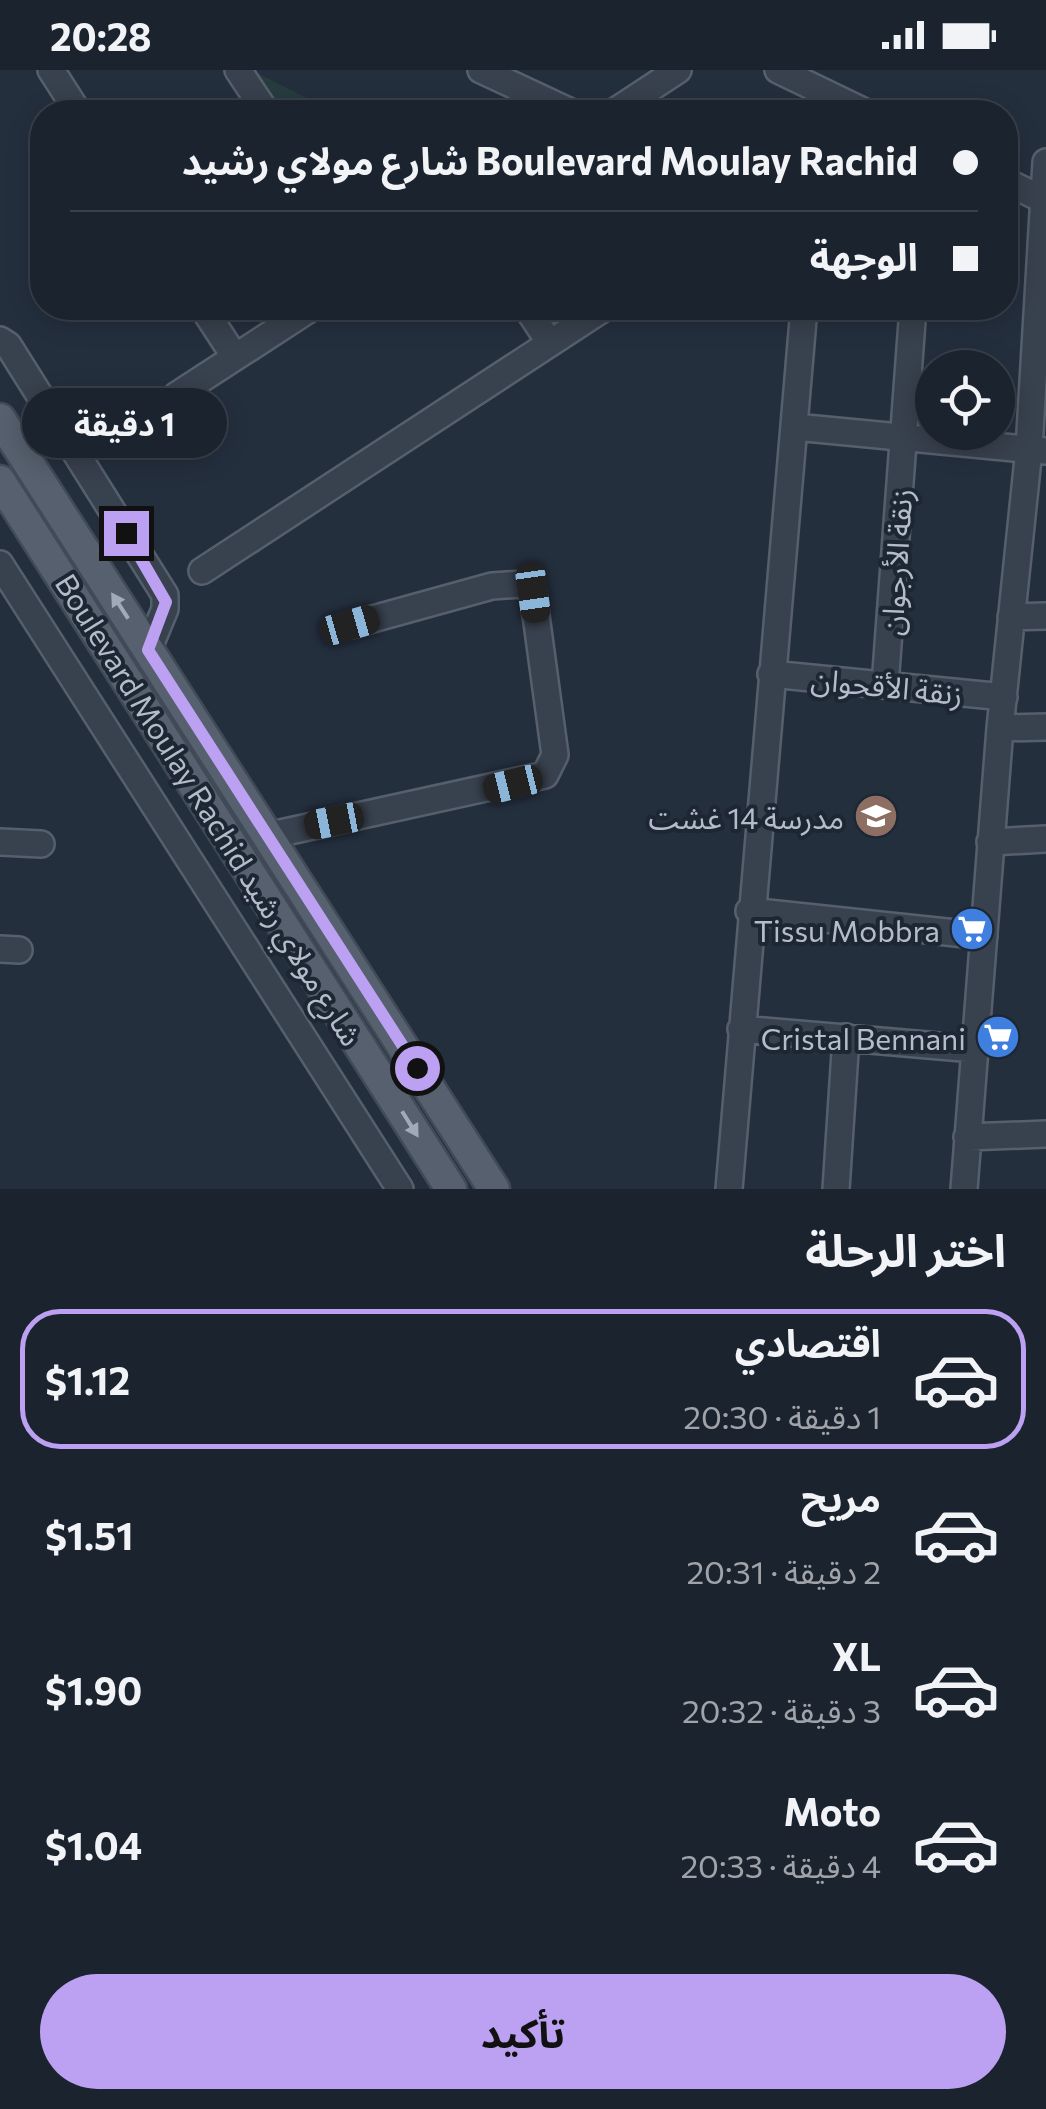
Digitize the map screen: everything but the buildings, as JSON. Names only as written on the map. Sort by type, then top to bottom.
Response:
[{"type":"main road","name":"Boulevard Moulay Rachid شارع مولاي رشيد","points":[[0,419],[494,1189]]},
{"type":"main road","name":"Boulevard Moulay Rachid شارع مولاي رشيد","points":[[0,481],[451,1189]]},
{"type":"street","points":[[51,70],[70,100]]},
{"type":"street","points":[[238,70],[258,100]]},
{"type":"street","points":[[481,70],[545,100]]},
{"type":"street","points":[[632,100],[678,70]]},
{"type":"street","points":[[778,70],[840,100]]},
{"type":"street","points":[[964,1189],[1000,728],[1012,617],[1038,450],[1046,162]]},
{"type":"street","points":[[1018,187],[1045,200]]},
{"type":"street","points":[[211,320],[235,358]]},
{"type":"street","points":[[177,395],[293,320]]},
{"type":"street","points":[[535,320],[550,342]]},
{"type":"street","points":[[202,572],[585,320]]},
{"type":"street","points":[[729,1189],[749,911],[803,320]]},
{"type":"street","name":"زنقة الأرجوان","points":[[885,685],[912,320]]},
{"type":"street","points":[[0,340],[8,345],[164,595],[165,609],[148,650]]},
{"type":"street","points":[[795,428],[1038,450]]},
{"type":"street","points":[[1,568],[400,1189]]},
{"type":"street","points":[[267,836],[481,792],[545,775],[553,765],[553,732],[533,593],[524,584],[492,586],[350,625]]},
{"type":"street","points":[[1012,617],[1046,616]]},
{"type":"street","name":"زنقة الأقحوان","points":[[771,674],[1004,697]]},
{"type":"street","points":[[1000,728],[1046,727]]},
{"type":"street","points":[[990,842],[1046,839]]},
{"type":"street","points":[[0,842],[41,844]]},
{"type":"street","points":[[749,911],[984,936]]},
{"type":"street","points":[[741,1029],[974,1049]]},
{"type":"street","points":[[836,1189],[846,1038]]},
{"type":"street","points":[[967,1137],[1046,1134]]},
{"type":"green space","points":[[257,73],[311,100],[272,100]]},
{"type":"place","name":"مدرسة 14 غشت","points":[[876,816]]},
{"type":"place","name":"Tissu Mobbra","points":[[972,929]]},
{"type":"place","name":"Cristal Bennani","points":[[998,1037]]},
{"type":"route","points":[[126,533],[166,602],[148,650],[417,1068]]}]
